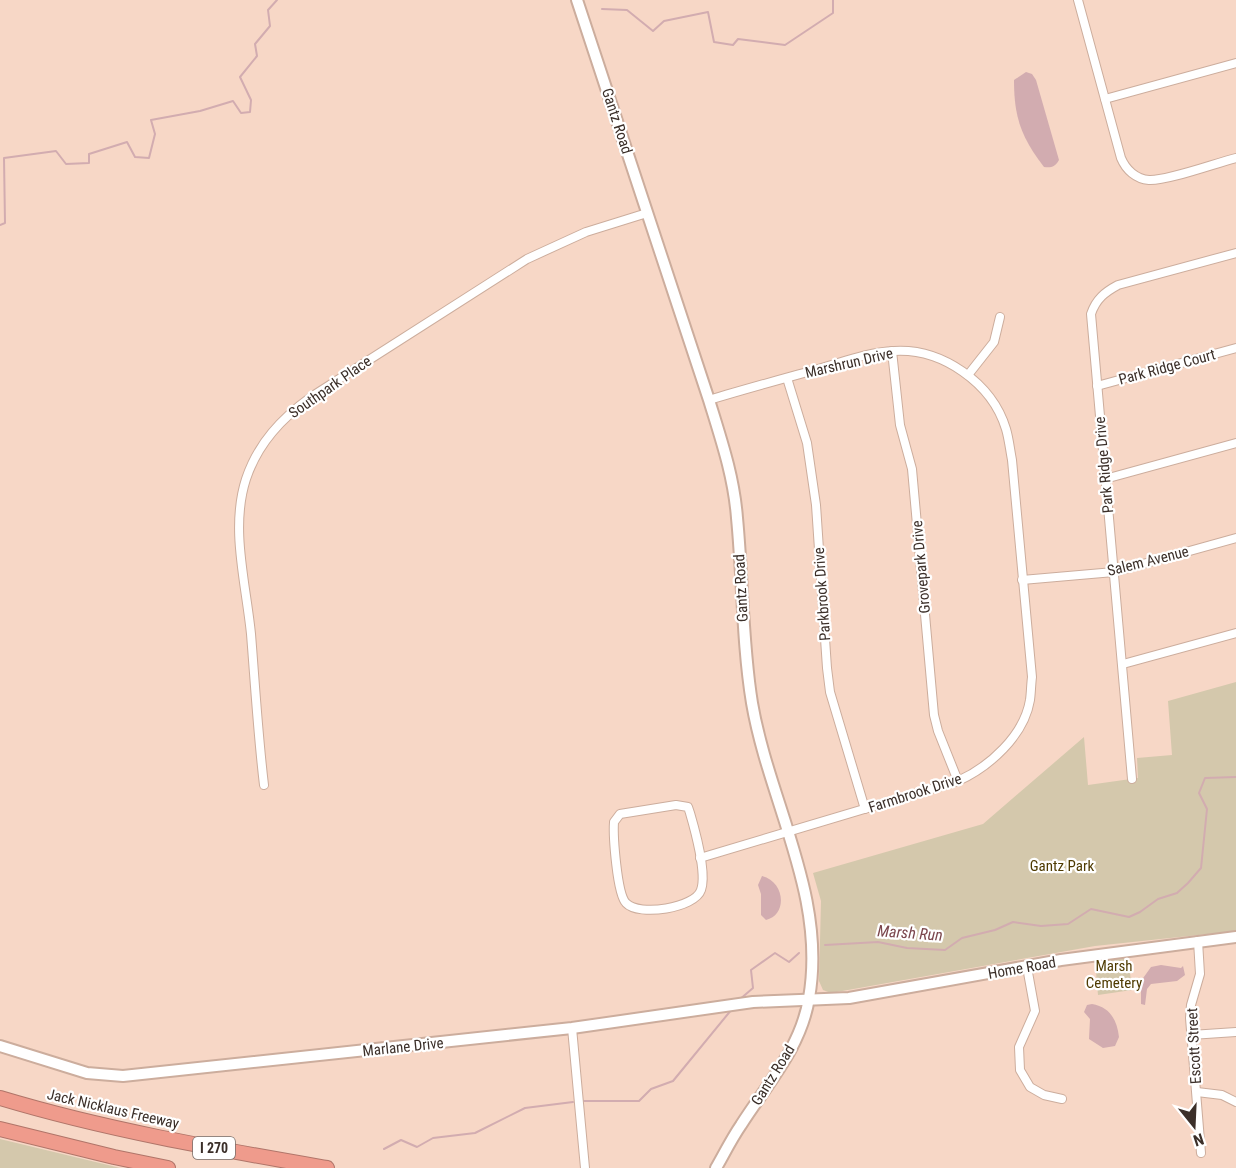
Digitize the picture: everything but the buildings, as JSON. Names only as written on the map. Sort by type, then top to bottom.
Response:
[{"type":"highway","points":[[0,1092],[30,1107]]},
{"type":"highway","name":"Jack Nicklaus Freeway","points":[[0,1098],[78,1120],[327,1168]]},
{"type":"highway","points":[[0,1130],[168,1168]]},
{"type":"street","name":"Gantz Road","points":[[577,0],[726,456],[734,496],[744,640],[753,706],[803,884],[812,928],[813,958],[809,1000],[803,1021],[785,1060],[740,1126],[716,1168]]},
{"type":"street","points":[[1078,0],[1123,163],[1136,176],[1151,180],[1236,158]]},
{"type":"street","points":[[1105,99],[1236,63]]},
{"type":"street","name":"Southpark Place","points":[[264,785],[239,523],[246,478],[257,453],[270,433],[311,397],[527,259],[586,232],[647,213]]},
{"type":"street","name":"Park Ridge Drive","points":[[1132,779],[1092,314],[1101,296],[1118,285],[1236,253]]},
{"type":"street","points":[[968,375],[994,342],[1000,317]]},
{"type":"street","name":"Park Ridge Court","points":[[1097,386],[1236,348]]},
{"type":"street","name":"Marshrun Drive","points":[[709,400],[861,357],[892,351],[906,351],[930,356],[968,375],[992,401],[1006,428],[1012,460],[1020,560]]},
{"type":"street","name":"Grovepark Drive","points":[[892,351],[900,425],[912,469],[934,715],[958,781]]},
{"type":"street","name":"Parkbrook Drive","points":[[787,378],[807,443],[816,505],[830,692],[865,809]]},
{"type":"street","points":[[1106,479],[1236,443]]},
{"type":"street","name":"Salem Avenue","points":[[1022,580],[1114,572],[1236,538]]},
{"type":"street","name":"Farmbrook Drive","points":[[700,858],[958,781],[971,775],[1003,749],[1021,726],[1030,702],[1032,677],[1020,560]]},
{"type":"street","points":[[1123,664],[1236,633]]},
{"type":"street","points":[[676,805],[688,807],[700,858],[702,886],[700,893],[693,900],[666,909],[639,910],[627,904],[622,898],[616,864],[615,818],[620,814],[676,805]]},
{"type":"street","name":"Home Road","points":[[809,1000],[879,994],[1027,967],[1236,936]]},
{"type":"street","name":"Escott Street","points":[[1198,941],[1201,964],[1191,1005],[1191,1035],[1201,1153]]},
{"type":"street","points":[[1027,967],[1035,1011],[1019,1047],[1020,1070],[1030,1087],[1044,1095],[1062,1099]]},
{"type":"street","name":"Marlane Drive","points":[[0,1046],[87,1073],[123,1076],[572,1028],[737,1004],[809,1000]]},
{"type":"street","points":[[572,1028],[585,1168]]},
{"type":"street","points":[[1191,1035],[1236,1032]]},
{"type":"street","points":[[1197,1092],[1222,1095],[1236,1102]]},
{"type":"green space","name":"Gantz Park","points":[[1236,682],[1236,931],[1095,946],[831,993],[823,990],[819,981],[821,901],[813,873],[983,824],[1084,737],[1088,785],[1138,778],[1137,758],[1172,755],[1168,701]]},
{"type":"green space","name":"Marsh Cemetery","points":[[1128,955],[1132,990],[1098,995],[1095,961]]},
{"type":"green space","points":[[0,1139],[108,1165],[120,1168],[0,1168]]},
{"type":"shaded area","points":[[1026,72],[1032,74],[1036,80],[1059,160],[1051,167],[1044,167],[1036,156],[1024,136],[1017,116],[1014,80]]},
{"type":"shaded area","points":[[762,876],[770,879],[776,885],[781,899],[778,912],[766,920],[761,915],[761,894],[758,885]]},
{"type":"shaded area","points":[[1161,965],[1181,968],[1183,966],[1185,975],[1177,981],[1151,984],[1147,989],[1145,1005],[1141,1004],[1141,981],[1151,967]]},
{"type":"shaded area","points":[[1092,1004],[1104,1008],[1112,1015],[1119,1037],[1115,1046],[1103,1048],[1089,1039],[1090,1019],[1084,1012],[1087,1005]]},
{"type":"waterway","points":[[0,225],[5,223],[4,158],[56,151],[66,164],[89,163],[89,154],[127,142],[135,157],[149,158],[155,134],[151,120],[200,111],[233,101],[241,113],[250,112],[251,100],[240,77],[257,56],[255,44],[270,26],[268,10],[277,0]]},
{"type":"waterway","points":[[602,9],[627,10],[653,31],[664,21],[708,12],[714,42],[733,45],[738,39],[785,45],[833,13],[833,0]]},
{"type":"waterway","name":"Marsh Run","points":[[825,945],[878,942],[907,948],[945,950],[962,938],[995,930],[1013,922],[1041,926],[1068,924],[1091,909],[1129,917],[1158,899],[1177,893],[1201,868],[1207,809],[1199,793],[1205,778],[1236,777]]},
{"type":"waterway","name":"Marsh Run","points":[[739,1000],[753,988],[751,970],[775,953],[789,962],[799,953]]},
{"type":"waterway","name":"Marsh Run","points":[[584,1101],[639,1101],[651,1089],[673,1081],[732,1009]]},
{"type":"waterway","name":"Marsh Run","points":[[384,1149],[401,1140],[417,1147],[433,1138],[475,1133],[525,1108],[573,1102]]}]
